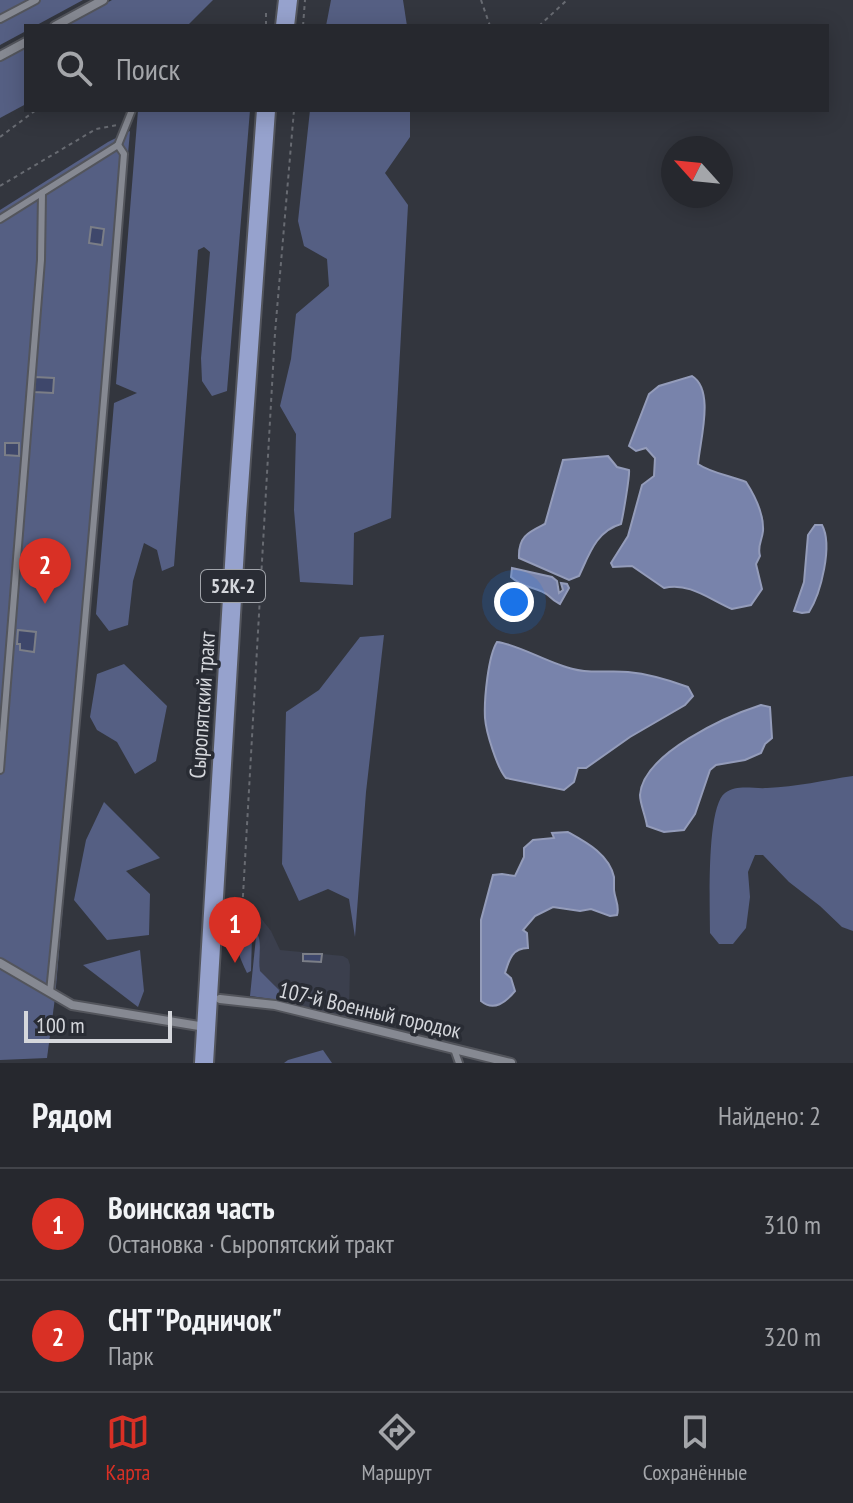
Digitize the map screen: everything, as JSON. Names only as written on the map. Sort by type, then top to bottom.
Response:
[{"type":"main road","points":[[285,24],[288,0]]},
{"type":"main road","name":"Сыропятский тракт","points":[[204,1063],[238,499],[266,112]]},
{"type":"main road","name":"Сыропятский тракт","points":[[216,1063],[248,517],[277,112]]},
{"type":"street","points":[[59,24],[103,0]]},
{"type":"street","points":[[0,56],[24,43]]},
{"type":"street","points":[[0,963],[72,1005],[206,1027]]},
{"type":"street","name":"107-й Военный городок","points":[[220,999],[275,1005],[511,1063]]},
{"type":"lane","points":[[0,19],[36,0]]},
{"type":"lane","points":[[0,219],[118,145],[131,112]]},
{"type":"lane","points":[[50,994],[79,705],[111,329],[124,154],[118,145]]},
{"type":"lane","points":[[0,770],[41,260],[42,193]]},
{"type":"lane","points":[[454,1049],[459,1063]]},
{"type":"path","points":[[303,24],[305,0]]},
{"type":"path","points":[[481,0],[489,24]]},
{"type":"path","points":[[541,24],[567,0]]},
{"type":"path","points":[[0,137],[33,112]]},
{"type":"path","points":[[242,913],[275,333],[294,112]]},
{"type":"path","points":[[0,186],[96,129],[126,124]]},
{"type":"shaded area","points":[[0,0],[83,0],[39,24],[24,24],[24,32],[0,45]]},
{"type":"shaded area","points":[[112,0],[213,0],[189,24],[69,24]]},
{"type":"shaded area","points":[[331,0],[403,0],[407,24],[326,24]]},
{"type":"shaded area","points":[[24,48],[24,105],[0,118],[0,62]]},
{"type":"shaded area","points":[[138,112],[250,112],[227,391],[212,396],[202,381],[201,358],[210,252],[204,247],[198,250],[174,566],[162,571],[157,550],[144,543],[133,581],[128,625],[109,631],[96,614],[114,403],[137,393],[116,384]]},
{"type":"shaded area","points":[[310,112],[410,112],[410,137],[385,173],[408,205],[391,518],[354,533],[353,585],[300,582],[294,510],[296,434],[280,406],[291,359],[296,314],[329,286],[327,259],[304,246],[298,221]]},
{"type":"shaded area","points":[[130,131],[55,998],[47,1058],[0,1060],[0,210]]},
{"type":"shaded area","points":[[692,376],[699,383],[705,404],[698,464],[746,482],[760,512],[763,531],[756,564],[762,589],[751,605],[732,609],[682,587],[664,588],[632,566],[613,567],[611,563],[628,536],[642,485],[654,476],[655,458],[646,448],[636,451],[629,446],[649,394],[659,386]]},
{"type":"shaded area","points":[[608,456],[617,467],[629,470],[621,524],[599,538],[579,576],[569,580],[519,558],[520,545],[529,532],[545,524],[563,460]]},
{"type":"shaded area","points":[[815,525],[822,525],[826,556],[813,604],[809,612],[802,613],[794,611],[804,582],[808,535]]},
{"type":"shaded area","points":[[512,568],[552,577],[557,581],[559,593],[563,590],[561,583],[569,588],[560,604],[516,581],[511,577]]},
{"type":"shaded area","points":[[384,635],[366,792],[355,937],[349,899],[328,889],[299,901],[282,864],[286,712],[319,690],[360,637]]},
{"type":"shaded area","points":[[497,642],[580,670],[628,672],[659,678],[688,687],[693,696],[685,705],[630,737],[586,768],[578,768],[574,782],[564,790],[506,778],[492,750],[485,718],[489,667]]},
{"type":"shaded area","points":[[124,664],[167,706],[156,761],[135,774],[117,742],[97,730],[90,717],[97,674]]},
{"type":"shaded area","points":[[761,705],[770,707],[772,738],[761,753],[745,760],[716,765],[710,770],[695,814],[684,830],[664,832],[647,826],[640,795],[655,765],[689,738]]},
{"type":"shaded area","points":[[853,776],[853,931],[842,927],[789,882],[763,855],[755,855],[748,872],[750,897],[746,928],[733,944],[719,944],[710,933],[710,858],[715,817],[725,793],[740,788],[789,786]]},
{"type":"shaded area","points":[[104,802],[160,858],[126,871],[150,894],[149,935],[107,940],[74,900],[86,840]]},
{"type":"shaded area","points":[[568,832],[596,850],[607,862],[614,877],[617,915],[610,916],[591,909],[580,911],[553,907],[535,916],[523,930],[527,933],[528,948],[515,952],[505,973],[511,978],[515,991],[500,1004],[486,1004],[481,1001],[481,920],[493,875],[515,876],[524,857],[524,848],[533,840],[554,838],[552,833]]},
{"type":"shaded area","points":[[234,896],[246,909],[257,913],[280,950],[348,959],[349,1013],[355,1020],[278,1000],[280,995],[274,985],[260,972],[258,934],[248,923],[234,922]]},
{"type":"shaded area","points":[[242,921],[250,925],[258,936],[260,971],[279,990],[278,1000],[250,996],[256,937],[251,931],[237,927],[234,922]]},
{"type":"shaded area","points":[[244,931],[252,936],[251,971],[247,973],[239,948]]},
{"type":"shaded area","points":[[140,950],[144,991],[138,1007],[83,965]]},
{"type":"shaded area","points":[[323,1050],[332,1063],[284,1063],[288,1060]]},
{"type":"building","points":[[91,227],[104,229],[102,245],[89,243]]},
{"type":"building","points":[[35,377],[54,378],[53,393],[34,392]]},
{"type":"building","points":[[5,443],[19,443],[19,456],[5,455]]},
{"type":"building","points":[[18,630],[36,632],[34,652],[20,650]]},
{"type":"building","points":[[303,954],[322,954],[321,962],[303,961]]},
{"type":"place","name":"СНТ \"Родничок\"","points":[[45,604]]},
{"type":"place","name":"Воинская часть","points":[[235,963]]}]
